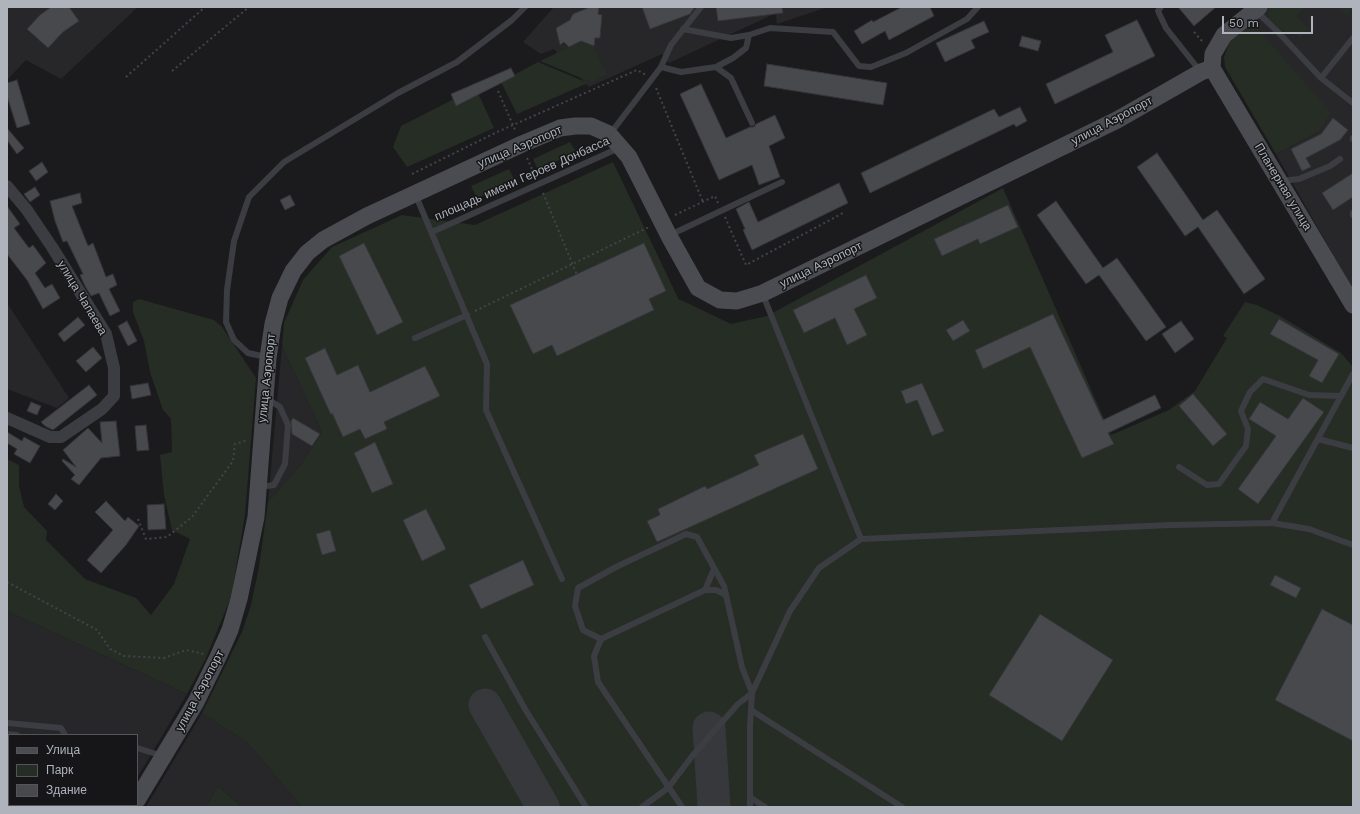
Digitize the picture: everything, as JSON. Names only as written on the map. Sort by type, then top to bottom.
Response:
[{"type":"main road","points":[[1207,70],[1212,54],[1224,35],[1257,9]]},
{"type":"main road","name":"улица Аэропорт","points":[[138,798],[164,756],[218,657],[239,599],[256,517],[268,358],[273,324],[280,298],[293,271],[307,253],[334,234],[415,194],[560,128],[591,126],[610,134],[629,157],[669,236],[698,288],[720,300],[737,301],[763,293],[1117,120],[1207,70]]},
{"type":"main road","name":"Планерная улица","points":[[1207,70],[1280,182],[1353,305]]},
{"type":"street","name":"улица Чапаева","points":[[7,186],[27,210],[52,247],[106,334],[114,375],[114,396],[102,410],[61,437],[50,437],[7,418]]},
{"type":"lane","points":[[268,358],[248,353],[234,340],[226,322],[227,290],[234,241],[249,197],[284,162],[398,93],[457,62],[512,20],[525,7]]},
{"type":"lane","points":[[610,134],[661,67],[671,45],[701,7]]},
{"type":"lane","points":[[683,29],[731,38],[749,35],[770,28],[833,32],[859,66],[871,67],[906,53],[967,19],[978,7]]},
{"type":"lane","points":[[1158,8],[1178,45],[1207,70]]},
{"type":"lane","points":[[1257,9],[1321,78],[1353,103]]},
{"type":"lane","points":[[661,67],[681,72],[716,66],[733,58],[746,48],[749,35]]},
{"type":"lane","points":[[1321,78],[1353,38]]},
{"type":"lane","points":[[716,66],[732,78],[752,122]]},
{"type":"lane","name":"площадь имени Героев Донбасса","points":[[432,232],[622,147]]},
{"type":"lane","points":[[1280,182],[1299,179],[1330,166],[1340,159]]},
{"type":"lane","points":[[669,236],[782,182]]},
{"type":"lane","points":[[415,194],[487,364],[486,410],[562,580]]},
{"type":"lane","points":[[763,293],[861,539]]},
{"type":"lane","points":[[415,338],[467,315]]},
{"type":"lane","points":[[1272,523],[1353,374]]},
{"type":"lane","points":[[1179,467],[1207,485],[1219,484],[1246,446],[1248,430],[1241,411],[1250,392],[1262,379],[1309,395],[1341,396]]},
{"type":"lane","points":[[258,487],[274,485],[285,464],[288,425],[280,406],[264,397]]},
{"type":"lane","points":[[1318,439],[1353,448]]},
{"type":"lane","points":[[750,807],[752,693],[790,611],[819,568],[861,539],[1163,525],[1272,523],[1309,529],[1353,545]]},
{"type":"lane","points":[[601,639],[584,630],[575,606],[578,588],[616,567],[686,534],[697,537],[724,586],[742,667],[752,693]]},
{"type":"lane","points":[[705,590],[714,569]]},
{"type":"lane","points":[[682,807],[598,682],[594,656],[601,639],[705,590],[716,590],[726,595]]},
{"type":"lane","points":[[485,637],[524,709],[586,807]]},
{"type":"lane","points":[[642,807],[668,788],[693,756],[738,704],[752,693]]},
{"type":"lane","points":[[751,710],[902,807]]},
{"type":"lane","points":[[7,723],[61,728],[64,734]]},
{"type":"lane","points":[[138,748],[164,756]]},
{"type":"lane","points":[[750,798],[765,807]]},
{"type":"path","points":[[126,77],[205,7]]},
{"type":"path","points":[[172,71],[249,7]]},
{"type":"path","points":[[1194,32],[1202,41],[1209,36]]},
{"type":"path","points":[[412,174],[495,133],[637,70],[652,78],[703,202]]},
{"type":"path","points":[[467,315],[715,196],[746,265],[843,213]]},
{"type":"path","points":[[138,518],[146,539],[167,537],[192,518],[233,461],[235,444],[248,440]]},
{"type":"path","points":[[7,582],[97,630],[110,649],[124,656],[164,658],[186,650],[218,657]]},
{"type":"shaded area","points":[[7,7],[138,7],[61,79],[26,60],[7,80]]},
{"type":"shaded area","points":[[554,7],[773,7],[774,14],[669,63],[662,54],[589,87],[554,49],[541,54],[523,42]]},
{"type":"shaded area","points":[[775,7],[828,7],[777,24]]},
{"type":"shaded area","points":[[1268,7],[1353,7],[1353,290],[1276,154],[1318,132],[1251,21]]},
{"type":"shaded area","points":[[7,303],[69,398],[57,408],[7,389]]},
{"type":"shaded area","points":[[282,346],[322,432],[302,463],[268,502]]},
{"type":"shaded area","points":[[7,611],[187,694],[138,776],[138,734],[8,734],[8,806],[120,806],[7,807]]},
{"type":"shaded area","points":[[202,713],[247,742],[302,807],[242,807],[218,786],[206,807],[146,807]]},
{"type":"green space","points":[[1269,7],[1306,7],[1296,16],[1309,29],[1299,38],[1293,31],[1288,35],[1269,19]]},
{"type":"green space","points":[[1337,7],[1353,7],[1347,16]]},
{"type":"green space","points":[[1251,21],[1331,113],[1318,132],[1276,154],[1225,67],[1224,57],[1230,41]]},
{"type":"green space","points":[[580,42],[593,46],[607,75],[591,82],[540,61]]},
{"type":"green space","points":[[538,62],[588,83],[517,114],[501,82]]},
{"type":"green space","points":[[478,93],[494,128],[407,167],[393,147],[401,126],[454,99]]},
{"type":"green space","points":[[570,142],[576,152],[538,170],[533,159]]},
{"type":"green space","points":[[613,162],[679,300],[731,324],[767,316],[1003,188],[1111,435],[1169,410],[1195,391],[1227,338],[1223,336],[1245,302],[1257,305],[1280,316],[1341,353],[1353,367],[1353,807],[302,807],[247,742],[202,713],[242,632],[251,605],[259,567],[268,502],[302,463],[322,432],[282,346],[284,323],[303,280],[332,247],[402,215],[475,225]]},
{"type":"green space","points":[[509,169],[515,181],[477,198],[471,186]]},
{"type":"green space","points":[[139,299],[214,320],[222,327],[256,378],[245,515],[231,597],[206,658],[187,694],[7,611],[7,459],[19,465],[19,486],[24,507],[47,531],[46,540],[85,579],[136,598],[151,615],[174,584],[190,539],[172,530],[164,495],[160,455],[172,452],[171,419],[163,410],[150,372],[144,341],[133,312],[133,302]]},
{"type":"green space","points":[[218,786],[242,807],[206,807]]},
{"type":"building","points":[[51,7],[69,7],[79,21],[63,32],[48,48],[27,29],[40,15]]},
{"type":"building","points":[[590,7],[599,7],[598,14],[602,15],[600,38],[595,38],[594,46],[581,41],[569,47],[564,42],[560,45],[556,28],[570,20],[573,14]]},
{"type":"building","points":[[642,7],[695,7],[690,14],[650,29]]},
{"type":"building","points":[[716,7],[782,7],[783,13],[718,21]]},
{"type":"building","points":[[902,7],[930,7],[934,16],[889,40],[885,31],[862,44],[854,31],[872,20],[873,22]]},
{"type":"building","points":[[1178,7],[1216,7],[1194,26]]},
{"type":"building","points":[[1137,20],[1155,56],[1055,104],[1046,84],[1113,52],[1105,35]]},
{"type":"building","points":[[984,21],[989,32],[971,40],[975,48],[945,62],[936,43]]},
{"type":"building","points":[[1022,36],[1041,41],[1038,51],[1019,46]]},
{"type":"building","points":[[767,64],[887,83],[883,105],[764,86]]},
{"type":"building","points":[[511,68],[515,76],[456,106],[451,94]]},
{"type":"building","points":[[17,80],[30,124],[17,128],[7,96],[7,83]]},
{"type":"building","points":[[701,84],[726,138],[750,127],[754,127],[756,124],[775,115],[785,138],[769,146],[780,177],[759,185],[752,165],[719,180],[680,94]]},
{"type":"building","points":[[1020,107],[1027,121],[1016,127],[1014,124],[870,193],[861,173],[994,109],[999,117]]},
{"type":"building","points":[[1333,118],[1348,130],[1340,140],[1306,158],[1311,167],[1302,171],[1291,149],[1321,134]]},
{"type":"building","points":[[7,128],[24,148],[17,154],[7,140]]},
{"type":"building","points":[[1157,153],[1203,220],[1217,210],[1265,279],[1244,294],[1198,227],[1185,236],[1137,167]]},
{"type":"building","points":[[42,162],[48,172],[36,181],[29,171]]},
{"type":"building","points":[[1353,173],[1353,197],[1333,210],[1322,193]]},
{"type":"building","points":[[839,183],[848,203],[752,250],[736,209],[749,202],[758,222]]},
{"type":"building","points":[[35,187],[40,195],[30,202],[24,194]]},
{"type":"building","points":[[80,193],[82,203],[72,206],[88,246],[93,243],[106,277],[113,274],[117,285],[109,289],[120,311],[110,316],[99,293],[91,296],[85,286],[80,275],[83,274],[67,241],[63,242],[55,221],[50,201]]},
{"type":"building","points":[[290,195],[295,205],[285,210],[280,200]]},
{"type":"building","points":[[1056,201],[1103,268],[1117,258],[1166,327],[1146,341],[1099,275],[1086,284],[1037,215]]},
{"type":"building","points":[[1008,205],[1018,227],[980,244],[978,239],[942,256],[934,239]]},
{"type":"building","points":[[7,206],[20,224],[14,228],[29,248],[33,245],[46,263],[35,273],[45,288],[52,284],[60,298],[43,309],[27,280],[7,254]]},
{"type":"building","points":[[364,243],[403,322],[377,335],[339,256]]},
{"type":"building","points":[[644,243],[666,291],[649,299],[654,310],[557,356],[552,345],[533,354],[510,305]]},
{"type":"building","points":[[866,275],[877,298],[854,309],[867,335],[847,345],[835,318],[804,333],[793,310]]},
{"type":"building","points":[[1053,314],[1103,420],[1155,395],[1161,408],[1108,433],[1114,444],[1082,458],[1030,347],[983,369],[975,350]]},
{"type":"building","points":[[78,317],[85,325],[64,342],[58,334]]},
{"type":"building","points":[[1279,319],[1339,354],[1322,383],[1309,376],[1318,360],[1270,334]]},
{"type":"building","points":[[963,320],[970,331],[953,341],[946,330]]},
{"type":"building","points":[[127,321],[137,341],[128,346],[118,326]]},
{"type":"building","points":[[1181,321],[1194,339],[1175,353],[1162,334]]},
{"type":"building","points":[[93,347],[102,358],[86,372],[76,361]]},
{"type":"building","points":[[325,348],[337,375],[358,365],[370,392],[425,366],[440,396],[384,422],[387,429],[365,439],[360,429],[343,437],[332,413],[331,415],[305,358]]},
{"type":"building","points":[[148,383],[151,395],[132,399],[130,386]]},
{"type":"building","points":[[922,383],[944,431],[932,436],[917,400],[906,404],[901,391]]},
{"type":"building","points":[[89,385],[97,395],[53,430],[41,422]]},
{"type":"building","points":[[1193,394],[1227,434],[1213,446],[1179,406]]},
{"type":"building","points":[[1303,398],[1324,412],[1258,504],[1238,489],[1276,436],[1249,419],[1260,402],[1288,419]]},
{"type":"building","points":[[31,402],[41,406],[37,415],[27,411]]},
{"type":"building","points":[[293,418],[320,434],[312,446],[292,434],[291,421]]},
{"type":"building","points":[[116,421],[120,456],[101,458],[79,485],[71,479],[75,475],[62,461],[63,459],[76,467],[63,450],[88,428],[102,443],[100,422]]},
{"type":"building","points":[[146,425],[149,450],[137,451],[135,426]]},
{"type":"building","points":[[7,432],[22,441],[24,437],[40,446],[30,463],[14,454],[17,449],[7,443]]},
{"type":"building","points":[[803,434],[818,469],[657,542],[647,521],[660,515],[658,509],[705,486],[707,489],[759,465],[754,455]]},
{"type":"building","points":[[375,442],[393,484],[372,493],[354,453]]},
{"type":"building","points":[[56,494],[63,501],[55,510],[48,504]]},
{"type":"building","points":[[106,501],[125,521],[128,517],[139,526],[126,545],[101,573],[87,560],[113,530],[95,512]]},
{"type":"building","points":[[164,504],[166,529],[148,530],[147,505]]},
{"type":"building","points":[[426,509],[446,549],[422,561],[403,520]]},
{"type":"building","points":[[330,530],[336,551],[322,555],[316,534]]},
{"type":"building","points":[[523,560],[534,585],[481,609],[469,585]]},
{"type":"building","points":[[1275,575],[1301,588],[1296,598],[1270,585]]},
{"type":"building","points":[[1322,609],[1353,625],[1353,741],[1275,700]]},
{"type":"building","points":[[1040,614],[1113,660],[1062,741],[989,695]]},
{"type":"taxiway","points":[[485,705],[543,807]]},
{"type":"taxiway","points":[[709,728],[714,807]]}]
